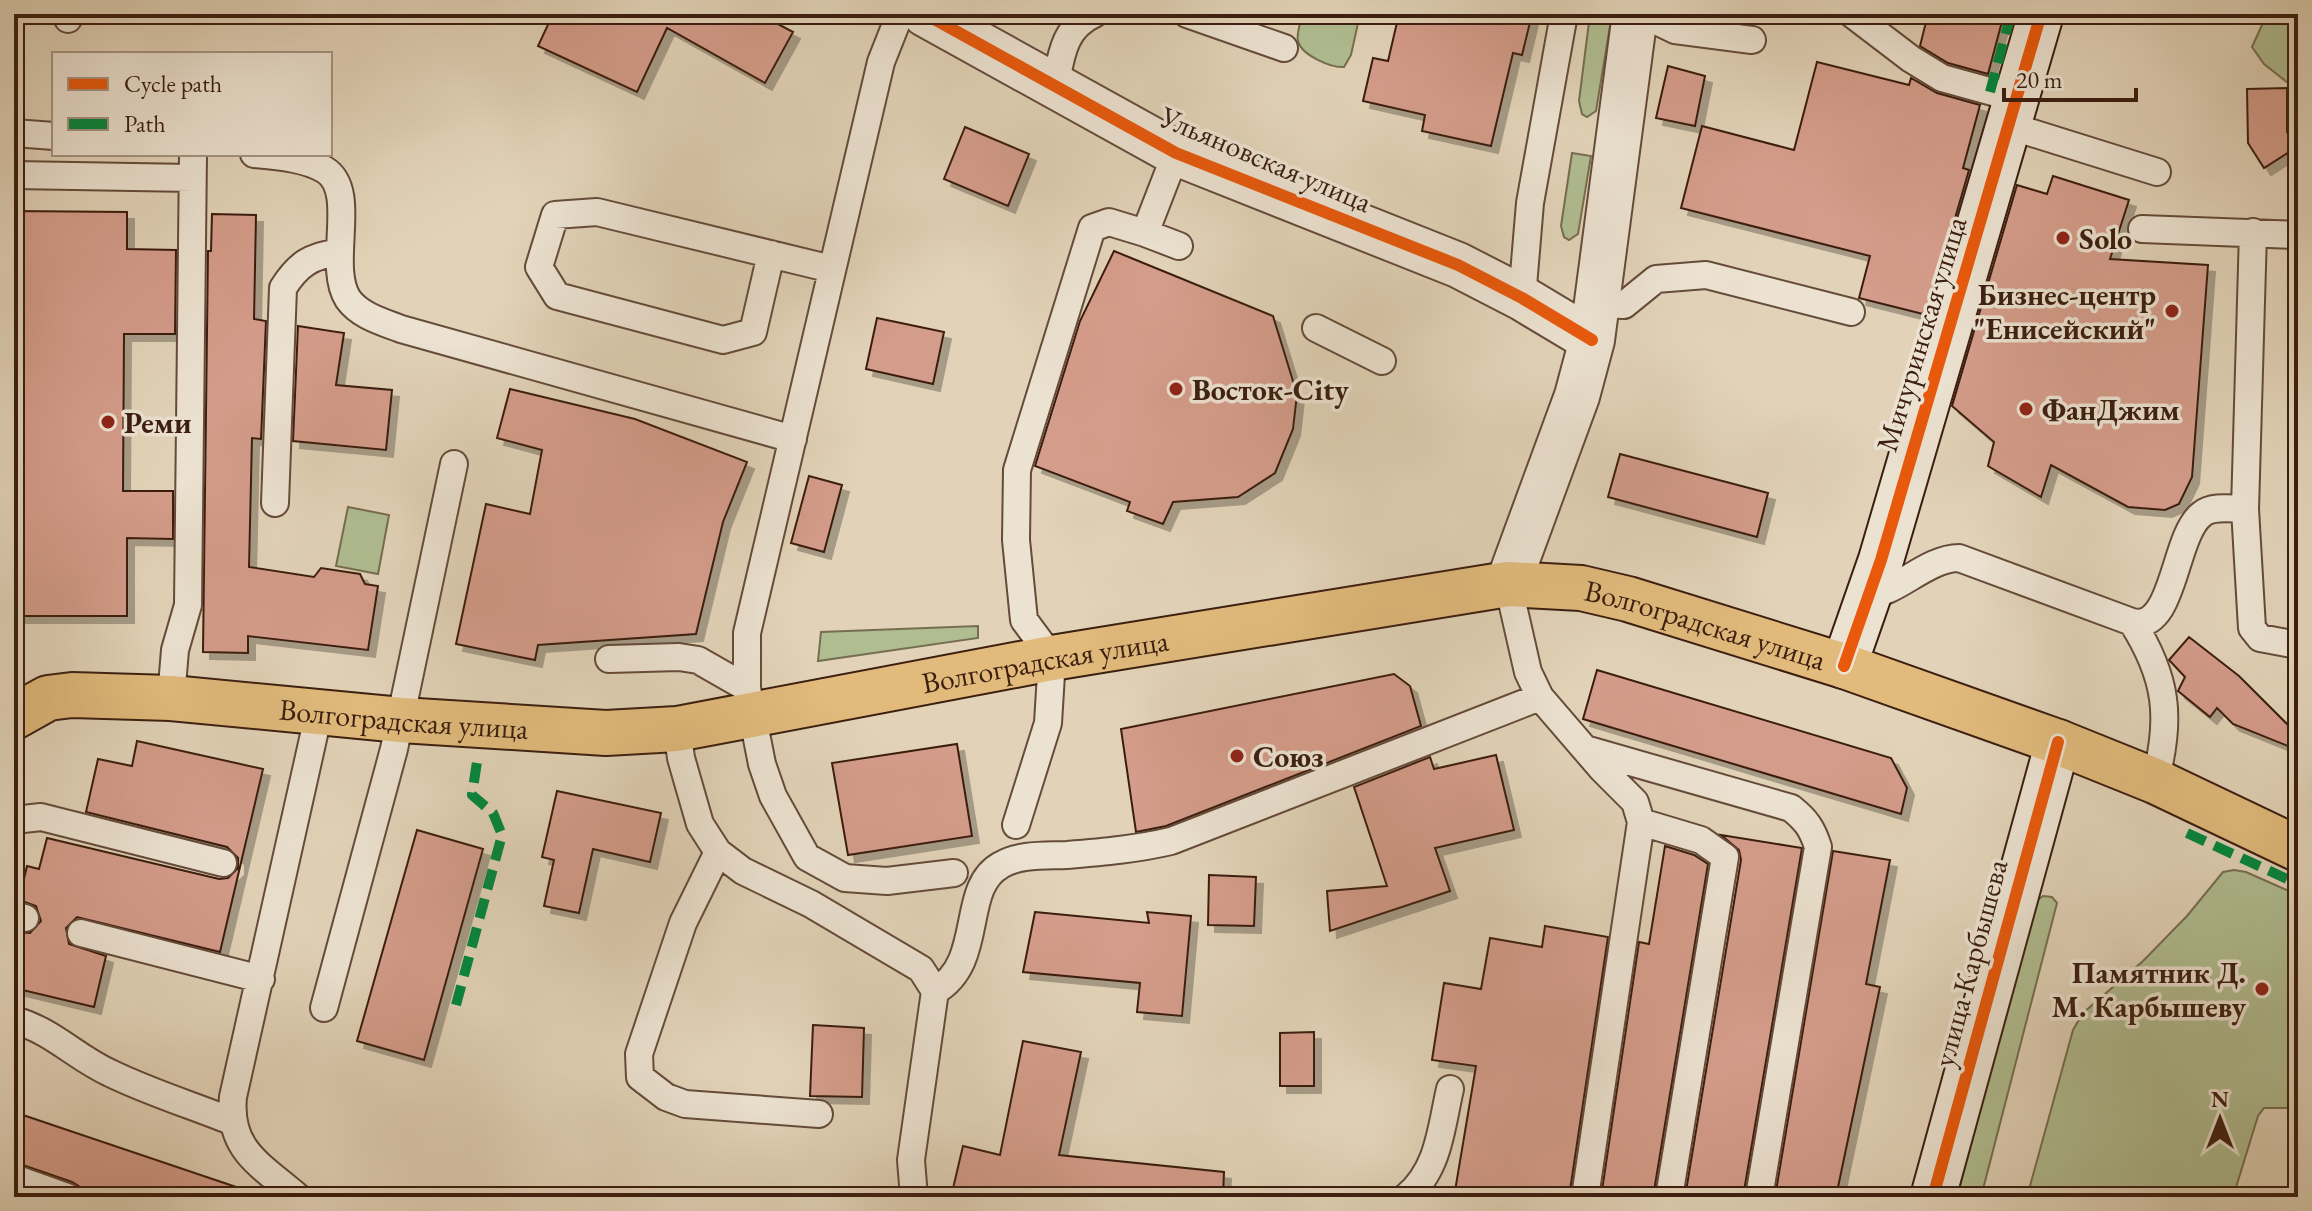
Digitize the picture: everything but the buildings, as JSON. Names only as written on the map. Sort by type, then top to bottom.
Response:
[{"type":"main road","name":"Волгоградская улица","points":[[19,709],[48,698],[72,695],[171,698],[401,720],[606,733],[677,729],[750,702],[1052,658],[1508,584],[1581,588],[1628,599],[1844,666],[2058,742],[2155,781],[2298,849]]},
{"type":"street","name":"Ульяновская улица","points":[[925,14],[1176,153],[1458,265],[1522,298],[1595,322]]},
{"type":"street","points":[[1508,584],[1577,396],[1595,322],[1635,14]]},
{"type":"street","name":"Мичуринская улица","points":[[1844,666],[1869,593],[2041,14]]},
{"type":"street","name":"улица Карбышева","points":[[1933,1197],[2058,742]]},
{"type":"lane","points":[[900,14],[881,62],[747,633],[750,702],[773,796],[807,857],[845,878],[887,881],[954,873]]},
{"type":"lane","points":[[1055,87],[1064,42],[1077,24],[1094,14]]},
{"type":"lane","points":[[1187,14],[1284,48]]},
{"type":"lane","points":[[1522,298],[1530,203],[1564,14]]},
{"type":"lane","points":[[1642,14],[1675,30],[1752,40]]},
{"type":"lane","points":[[1852,14],[1911,59],[1942,78],[2014,113],[2157,172]]},
{"type":"lane","points":[[14,133],[52,136]]},
{"type":"lane","points":[[1145,233],[1176,153]]},
{"type":"lane","points":[[265,156],[326,170],[336,182],[341,204],[341,281],[349,300],[369,316],[401,329],[793,439]]},
{"type":"lane","points":[[14,175],[192,166],[188,605],[175,650],[171,698]]},
{"type":"lane","points":[[771,254],[753,332],[723,340],[557,296],[539,267],[555,215],[597,212],[771,254],[832,269]]},
{"type":"lane","points":[[1016,825],[1048,723],[1052,658],[1024,620],[1016,540],[1020,454],[1092,228],[1109,222],[1179,246]]},
{"type":"lane","points":[[2142,229],[2298,235]]},
{"type":"lane","points":[[2253,232],[2245,509],[2252,628],[2260,638],[2298,645]]},
{"type":"lane","points":[[275,503],[283,288],[294,271],[313,256],[339,252]]},
{"type":"lane","points":[[1595,322],[1624,305],[1648,283],[1684,274],[1706,275],[1851,312]]},
{"type":"lane","points":[[1316,328],[1382,361]]},
{"type":"lane","points":[[324,1008],[401,720],[454,464]]},
{"type":"lane","points":[[1869,593],[1872,595],[1890,588],[1931,563],[1959,558],[2132,622],[2144,622],[2158,614],[2192,525],[2203,513],[2213,509],[2245,509]]},
{"type":"lane","points":[[1508,584],[1528,672],[1540,697],[1635,802],[1641,822],[1585,1197]]},
{"type":"lane","points":[[2132,622],[2154,660],[2164,691],[2165,740],[2155,781]]},
{"type":"lane","points":[[609,659],[679,657],[698,660],[750,702]]},
{"type":"lane","points":[[935,991],[960,970],[982,887],[990,872],[1003,863],[1022,858],[1138,849],[1171,841],[1540,697]]},
{"type":"lane","points":[[298,1197],[238,1142],[231,1121],[319,712]]},
{"type":"lane","points":[[677,729],[681,758],[700,824],[718,852],[743,871],[811,904],[921,969],[935,991],[911,1160],[914,1197]]},
{"type":"lane","points":[[1585,749],[1791,808],[1807,820],[1813,831],[1818,847],[1759,1197]]},
{"type":"lane","points":[[14,820],[41,817],[223,863]]},
{"type":"lane","points":[[1641,822],[1701,840],[1725,857],[1669,1197]]},
{"type":"lane","points":[[718,852],[683,923],[639,1054],[640,1077],[666,1097],[685,1104],[819,1114]]},
{"type":"lane","points":[[81,933],[261,979]]},
{"type":"lane","points":[[14,1020],[62,1041],[111,1074],[231,1121]]},
{"type":"lane","points":[[1406,1197],[1418,1187],[1433,1165],[1450,1089]]},
{"type":"lane","points":[[14,1178],[67,1197]]},
{"type":"green space","points":[[1302,14],[1360,14],[1351,55],[1344,67],[1317,60],[1300,46],[1298,35]]},
{"type":"green space","points":[[1590,14],[1612,14],[1596,111],[1587,117],[1582,114],[1579,101]]},
{"type":"green space","points":[[2267,14],[2298,14],[2298,91],[2264,64],[2252,47]]},
{"type":"green space","points":[[1572,153],[1591,156],[1578,234],[1569,240],[1564,237],[1561,226]]},
{"type":"green space","points":[[348,507],[389,515],[378,574],[336,566]]},
{"type":"green space","points":[[978,626],[978,638],[818,661],[821,632]]},
{"type":"green space","points":[[2223,872],[2246,872],[2298,895],[2298,1108],[2264,1108],[2258,1116],[2233,1197],[2027,1197],[2073,1030],[2083,1013],[2143,961],[2187,916]]},
{"type":"green space","points":[[2043,896],[2052,897],[2057,903],[1981,1197],[1957,1197],[2036,901]]},
{"type":"marked path","points":[[1990,92],[2011,14]]},
{"type":"marked path","points":[[456,1005],[502,835],[493,813],[472,795],[478,755]]},
{"type":"marked path","points":[[2187,833],[2298,884]]},
{"type":"cycle path","points":[[925,14],[1176,153],[1458,265],[1522,298],[1592,340]]},
{"type":"cycle path","points":[[1844,666],[1881,560],[2041,14]]},
{"type":"cycle path","points":[[1933,1197],[2058,742]]},
{"type":"place","name":"Solo","points":[[2063,238]]},
{"type":"place","name":"Бизнес-центр \"Енисейский\"","points":[[2172,311]]},
{"type":"place","name":"Восток-City","points":[[1176,389]]},
{"type":"place","name":"ФанДжим","points":[[2026,409]]},
{"type":"place","name":"Реми","points":[[108,422]]},
{"type":"place","name":"Союз","points":[[1237,756]]},
{"type":"place","name":"Памятник Д. М. Карбышеву","points":[[2262,989]]}]
